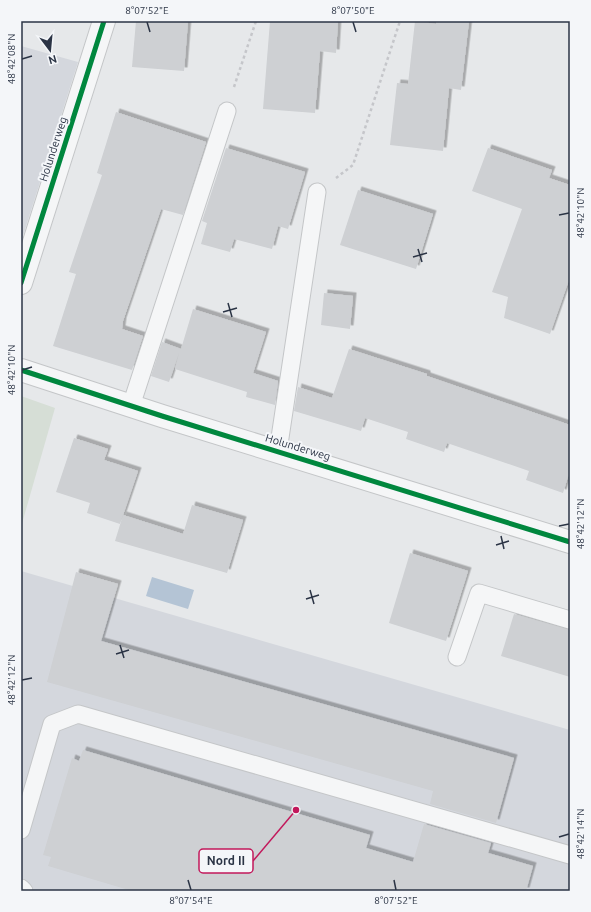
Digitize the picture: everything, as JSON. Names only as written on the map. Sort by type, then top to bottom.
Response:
[{"type":"street","name":"Holunderweg","points":[[21,283],[104,21]]},
{"type":"street","name":"Holunderweg","points":[[21,370],[131,406],[570,542]]},
{"type":"lane","points":[[131,406],[227,111]]},
{"type":"lane","points":[[278,451],[317,192]]},
{"type":"lane","points":[[458,657],[479,593],[570,620]]},
{"type":"lane","points":[[21,830],[52,724],[78,714],[570,855]]},
{"type":"lane","points":[[21,888],[24,891]]},
{"type":"path","points":[[227,111],[256,21]]},
{"type":"path","points":[[317,192],[353,165],[400,21]]},
{"type":"shaded area","points":[[21,46],[78,62],[21,242]]},
{"type":"shaded area","points":[[21,396],[55,408],[21,527]]},
{"type":"shaded area","points":[[21,571],[570,730],[570,891],[21,891]]},
{"type":"water","points":[[152,577],[194,590],[188,609],[146,596]]},
{"type":"building","points":[[136,21],[188,21],[184,71],[132,67]]},
{"type":"building","points":[[270,21],[338,21],[336,53],[320,51],[315,113],[263,109]]},
{"type":"building","points":[[415,21],[436,24],[436,21],[469,21],[461,90],[449,88],[443,151],[390,145],[397,83],[408,84]]},
{"type":"building","points":[[116,112],[206,142],[183,215],[161,209],[123,321],[122,329],[143,336],[132,370],[53,346],[76,274],[69,272],[102,175],[97,173]]},
{"type":"building","points":[[226,148],[305,172],[288,229],[278,226],[272,249],[234,239],[230,252],[201,244],[207,223],[202,221]]},
{"type":"building","points":[[488,148],[552,170],[549,178],[570,185],[570,277],[550,334],[504,318],[508,297],[492,292],[522,209],[472,191]]},
{"type":"building","points":[[358,190],[433,214],[416,269],[340,245]]},
{"type":"building","points":[[324,293],[353,296],[350,329],[321,325]]},
{"type":"building","points":[[193,309],[266,332],[253,373],[278,381],[275,405],[246,397],[247,392],[175,369],[179,353],[169,382],[151,376],[162,342],[181,349]]},
{"type":"building","points":[[349,349],[427,374],[427,376],[570,425],[570,470],[563,493],[526,480],[529,471],[447,443],[444,452],[406,439],[408,432],[365,418],[361,431],[294,411],[298,387],[332,398]]},
{"type":"building","points":[[74,438],[108,449],[104,460],[138,471],[120,524],[87,513],[90,503],[56,492]]},
{"type":"building","points":[[192,505],[243,520],[227,573],[115,541],[123,515],[183,534]]},
{"type":"building","points":[[410,553],[468,571],[446,641],[389,623]]},
{"type":"building","points":[[76,572],[118,584],[101,641],[514,758],[496,823],[430,804],[433,791],[47,682]]},
{"type":"building","points":[[514,614],[570,630],[570,677],[501,656]]},
{"type":"building","points":[[83,750],[370,835],[366,848],[413,862],[424,824],[491,843],[488,853],[533,866],[526,891],[132,891],[48,866],[51,857],[43,855],[72,758],[79,761]]},
{"type":"cycle path","points":[[21,283],[104,21]]},
{"type":"cycle path","points":[[21,370],[162,416],[570,542]]},
{"type":"place","name":"Nord II","points":[[296,810]]}]
